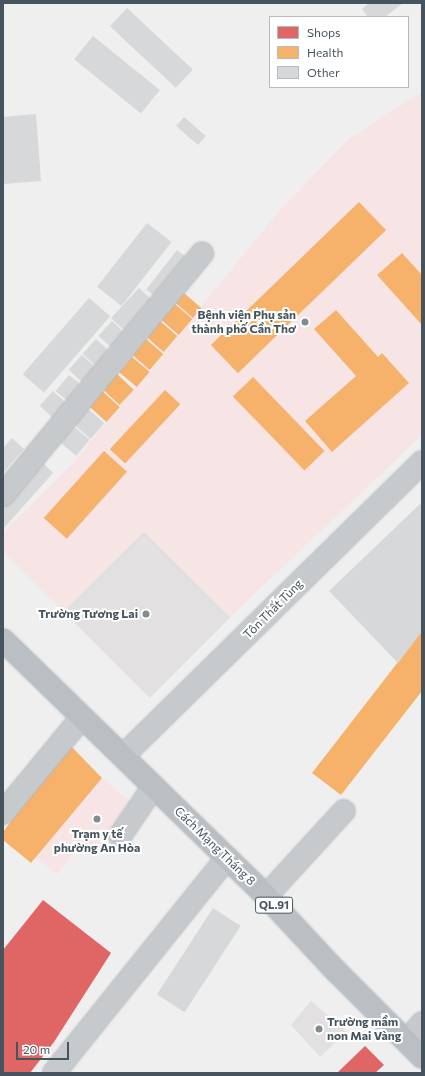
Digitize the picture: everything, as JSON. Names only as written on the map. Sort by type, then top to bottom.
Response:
[{"type":"highway","name":"Cách Mạng Tháng 8","points":[[3,640],[266,896],[422,1057]]},
{"type":"street","points":[[3,494],[202,254]]},
{"type":"street","name":"Tôn Thất Tùng","points":[[123,756],[422,462]]},
{"type":"street","points":[[3,813],[82,718]]},
{"type":"street","points":[[120,836],[154,786]]},
{"type":"street","points":[[266,896],[344,811]]},
{"type":"street","points":[[54,1073],[227,858]]},
{"type":"street","points":[[407,1041],[422,1023]]},
{"type":"shaded area","name":"Bệnh viện Phụ sản thành phố Cần Thơ","points":[[422,92],[422,435],[230,617],[144,532],[63,611],[3,551],[3,533],[73,463],[281,209],[349,139]]},
{"type":"shaded area","name":"Trường Tương Lai","points":[[144,531],[230,617],[150,698],[63,612]]},
{"type":"shaded area","name":"Trạm y tế phường An Hòa","points":[[101,777],[130,802],[132,811],[101,849],[84,841],[57,874],[36,858]]},
{"type":"shaded area","name":"Trường mầm non Mai Vàng","points":[[311,1001],[347,1032],[320,1057],[291,1025]]},
{"type":"building: Shops","points":[[43,900],[111,953],[54,1042],[30,1073],[3,1073],[3,950]]},
{"type":"building: Shops","points":[[365,1046],[384,1065],[375,1073],[337,1073]]},
{"type":"building: Health","points":[[359,202],[386,230],[238,373],[211,345]]},
{"type":"building: Health","points":[[402,253],[422,275],[422,325],[377,275]]},
{"type":"building: Health","points":[[184,293],[201,308],[193,318],[175,303]]},
{"type":"building: Health","points":[[175,304],[192,319],[179,335],[161,320]]},
{"type":"building: Health","points":[[336,310],[378,357],[382,353],[409,383],[332,452],[305,421],[356,376],[314,329]]},
{"type":"building: Health","points":[[160,321],[177,336],[164,352],[146,337]]},
{"type":"building: Health","points":[[146,339],[163,354],[150,370],[132,355]]},
{"type":"building: Health","points":[[132,357],[150,372],[137,387],[119,372]]},
{"type":"building: Health","points":[[117,374],[134,390],[119,405],[103,389]]},
{"type":"building: Health","points":[[253,377],[325,451],[304,471],[233,396]]},
{"type":"building: Health","points":[[165,390],[180,404],[125,464],[110,449]]},
{"type":"building: Health","points":[[102,391],[120,407],[106,422],[89,406]]},
{"type":"building: Health","points":[[104,451],[127,472],[67,539],[44,518]]},
{"type":"building: Health","points":[[422,631],[422,691],[341,795],[312,773]]},
{"type":"building: Health","points":[[69,744],[102,778],[31,863],[3,840],[3,832]]},
{"type":"building: Other","points":[[369,3],[403,3],[386,16],[367,16],[362,9]]},
{"type":"building: Other","points":[[127,8],[193,69],[176,88],[110,26]]},
{"type":"building: Other","points":[[93,36],[160,90],[141,113],[74,59]]},
{"type":"building: Other","points":[[36,114],[41,181],[3,184],[3,117]]},
{"type":"building: Other","points":[[184,117],[206,136],[198,145],[176,126]]},
{"type":"building: Other","points":[[147,223],[171,242],[122,306],[97,287]]},
{"type":"building: Other","points":[[177,250],[191,261],[160,300],[146,289]]},
{"type":"building: Other","points":[[139,288],[156,304],[128,334],[111,318]]},
{"type":"building: Other","points":[[89,298],[110,316],[44,393],[23,374]]},
{"type":"building: Other","points":[[112,321],[129,337],[115,351],[98,336]]},
{"type":"building: Other","points":[[96,339],[114,355],[100,370],[83,354]]},
{"type":"building: Other","points":[[82,355],[100,371],[86,386],[69,370]]},
{"type":"building: Other","points":[[69,375],[87,390],[73,406],[56,391]]},
{"type":"building: Other","points":[[53,391],[71,407],[57,422],[40,406]]},
{"type":"building: Other","points":[[87,408],[104,423],[91,439],[73,424]]},
{"type":"building: Other","points":[[72,425],[90,440],[76,456],[59,441]]},
{"type":"building: Other","points":[[12,438],[24,449],[3,473],[3,448]]},
{"type":"building: Other","points":[[41,461],[53,473],[3,529],[3,504]]},
{"type":"building: Other","points":[[422,502],[422,631],[398,663],[329,591]]},
{"type":"building: Other","points":[[213,908],[241,926],[185,1012],[157,994]]},
{"type":"place","name":"Bệnh viện Phụ sản thành phố Cần Thơ","points":[[305,322]]},
{"type":"place","name":"Trường Tương Lai","points":[[146,614]]},
{"type":"place","name":"Trạm y tế phường An Hòa","points":[[97,819]]},
{"type":"place","name":"Trường mầm non Mai Vàng","points":[[319,1029]]}]
